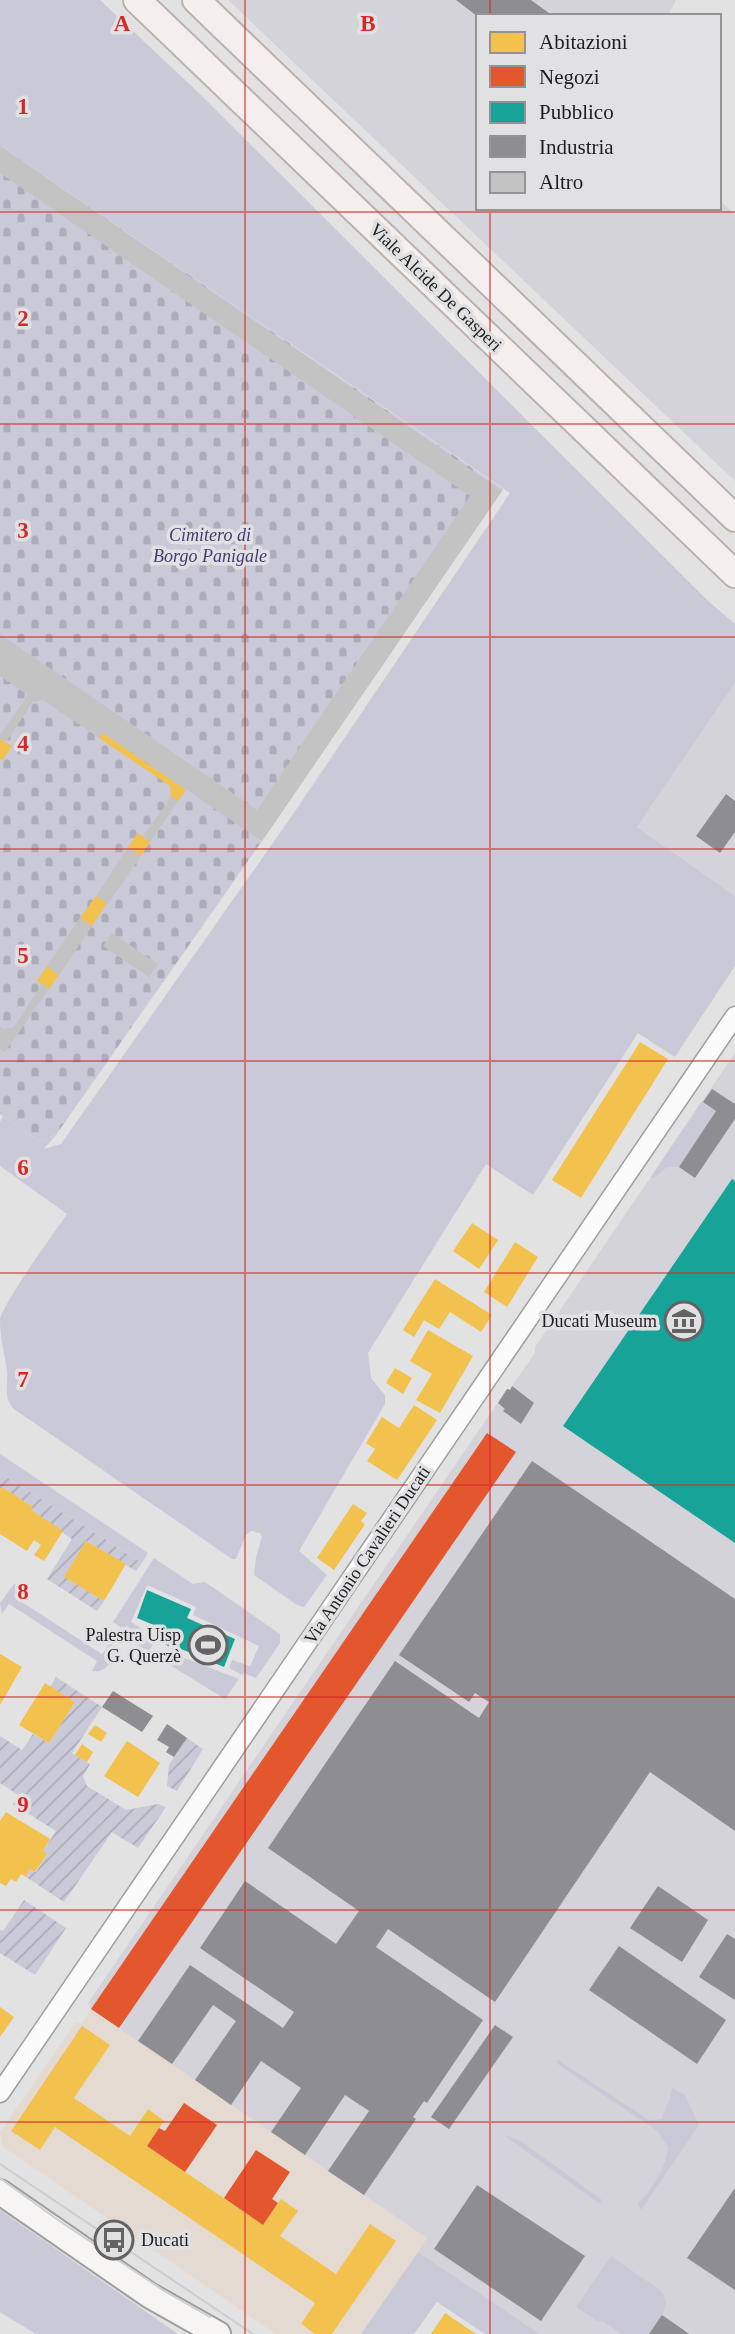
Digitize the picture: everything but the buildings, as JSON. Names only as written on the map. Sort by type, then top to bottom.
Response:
[{"type":"main road","name":"Viale Alcide De Gasperi","points":[[137,0],[735,574]]},
{"type":"main road","points":[[197,0],[735,518]]},
{"type":"main road","points":[[0,2192],[149,2295],[218,2334]]},
{"type":"street","name":"Via Antonio Cavalieri Ducati","points":[[0,2093],[735,1016]]},
{"type":"shaded area","points":[[228,0],[676,0],[669,14],[476,14],[476,210],[721,210],[721,201],[735,215],[735,481]]},
{"type":"shaded area","points":[[735,683],[735,896],[637,827]]},
{"type":"shaded area","points":[[735,1053],[735,2334],[540,2334],[418,2252],[427,2238],[91,2009],[88,2003],[507,1389],[510,1390],[535,1353],[535,1347]]},
{"type":"shaded area","points":[[91,2009],[428,2238],[361,2334],[276,2334],[2,2146],[0,2132],[76,2022],[81,2024]]},
{"type":"green space","points":[[0,0],[100,0],[202,96],[708,601],[735,624],[735,683],[637,827],[735,896],[735,966],[675,1057],[638,1033],[533,1195],[486,1164],[368,1353],[371,1378],[385,1395],[385,1404],[299,1551],[327,1575],[304,1607],[254,1575],[262,1537],[260,1533],[251,1531],[246,1535],[236,1559],[232,1559],[11,1405],[7,1396],[7,1373],[0,1320],[19,1284],[67,1214],[0,1166],[0,1122],[3,1116],[39,1141],[56,1135],[44,1149],[61,1144],[287,823],[510,493],[0,146]]},
{"type":"green space","name":"Cimitero di Borgo Panigale","points":[[0,146],[503,489],[262,841],[56,1135],[39,1141],[0,1114]]},
{"type":"green space","points":[[702,1101],[716,1111],[679,1167],[667,1167],[654,1178],[651,1177]]},
{"type":"green space","points":[[0,1454],[148,1553],[142,1563],[0,1473]]},
{"type":"green space","points":[[0,1473],[142,1563],[136,1571],[86,1541],[65,1577],[104,1601],[97,1611],[47,1579],[72,1539],[31,1510],[32,1507],[2,1487],[0,1490]]},
{"type":"green space","points":[[154,1558],[193,1584],[205,1582],[280,1634],[280,1643],[256,1678],[229,1668],[232,1660],[250,1666],[259,1646],[193,1615],[196,1607],[147,1585],[131,1622],[142,1629],[140,1636],[153,1644],[149,1652],[134,1642],[132,1634],[113,1622]]},
{"type":"green space","points":[[14,1584],[20,1585],[14,1597],[102,1654],[110,1643],[112,1655],[106,1668],[92,1671],[97,1661],[9,1604],[2,1614],[0,1603]]},
{"type":"green space","points":[[163,1650],[239,1679],[225,1699],[157,1657]]},
{"type":"green space","points":[[56,1677],[102,1707],[72,1753],[90,1764],[83,1776],[87,1786],[126,1810],[158,1804],[166,1807],[138,1848],[112,1832],[64,1902],[26,1877],[30,1869],[36,1872],[47,1854],[43,1851],[56,1831],[13,1804],[18,1795],[0,1783],[0,1736],[22,1750],[33,1734],[49,1743],[75,1702],[50,1687]]},
{"type":"green space","points":[[187,1738],[203,1749],[177,1791],[167,1786],[169,1765]]},
{"type":"green space","points":[[24,1900],[66,1928],[35,1975],[0,1953],[0,1930],[3,1931]]},
{"type":"green space","points":[[556,2061],[649,2120],[662,2119],[672,2088],[685,2095],[699,2125],[641,2210],[638,2204],[658,2178],[668,2147],[656,2130],[559,2065]]},
{"type":"green space","points":[[505,2136],[522,2142],[602,2200],[600,2204]]},
{"type":"green space","points":[[0,2210],[178,2334],[36,2334],[0,2312]]},
{"type":"green space","points":[[418,2252],[540,2334],[485,2334],[437,2302],[414,2334],[361,2334]]},
{"type":"green space","points":[[611,2256],[660,2290],[664,2296],[665,2307],[649,2334],[622,2334],[576,2307]]},
{"type":"tram line","points":[[0,2164],[253,2334]]},
{"type":"tram line","points":[[0,2178],[166,2292],[210,2317]]},
{"type":"place","name":"Ducati Museum","points":[[684,1321]]},
{"type":"place","name":"Palestra Uisp G. Querzè","points":[[208,1645]]},
{"type":"place","name":"Ducati","points":[[114,2240]]}]
